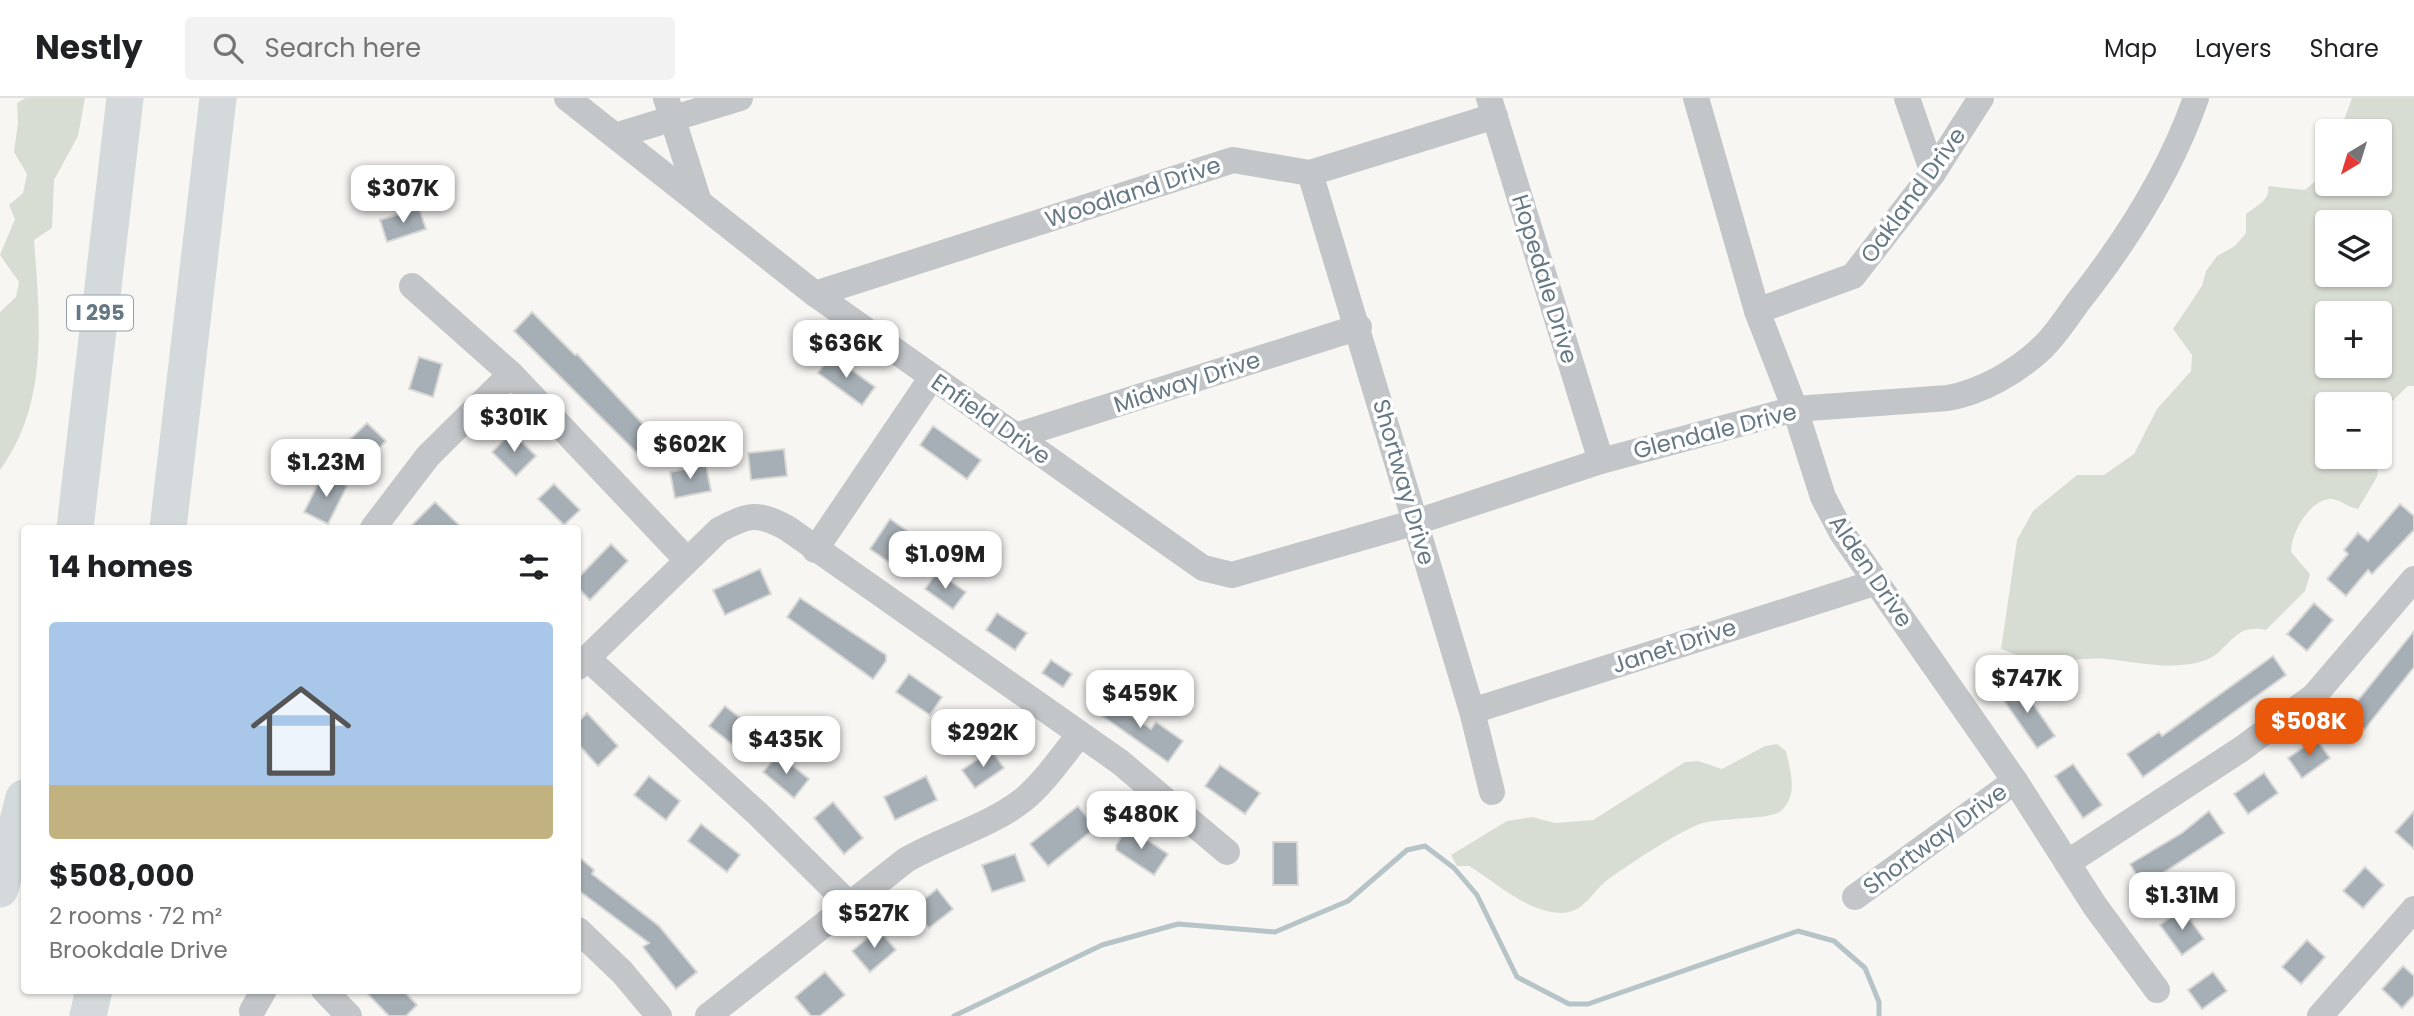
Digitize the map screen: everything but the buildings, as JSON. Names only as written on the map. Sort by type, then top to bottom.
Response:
[{"type":"highway","name":"I 295","points":[[75,525],[125,98]]},
{"type":"highway","points":[[168,525],[218,98]]},
{"type":"highway","points":[[0,890],[21,810]]},
{"type":"highway","points":[[88,1016],[93,994]]},
{"type":"street","name":"Enfield Drive","points":[[568,98],[815,294],[1196,563],[1223,574]]},
{"type":"street","points":[[618,135],[669,108],[740,98]]},
{"type":"street","name":"Alden Drive","points":[[1696,98],[1757,311],[1795,409],[1823,497],[1842,533],[2015,781],[2067,863],[2157,989]]},
{"type":"street","points":[[1907,98],[1933,173]]},
{"type":"street","name":"Oakland Drive","points":[[1757,311],[1853,275],[1933,173],[1981,98]]},
{"type":"street","name":"Glendale Drive","points":[[1223,574],[1244,573],[1416,522],[1601,461],[1795,409],[1962,396],[2031,358],[2044,346],[2129,234],[2167,164],[2196,98]]},
{"type":"street","name":"Woodland Drive","points":[[815,294],[1233,160],[1310,173],[1492,107]]},
{"type":"street","name":"Hopedale Drive","points":[[1492,107],[1601,461]]},
{"type":"street","points":[[669,108],[699,202]]},
{"type":"street","name":"Shortway Drive","points":[[1310,173],[1359,327],[1472,710],[1492,792]]},
{"type":"street","points":[[412,286],[511,374],[687,560]]},
{"type":"street","name":"Midway Drive","points":[[1016,436],[1359,327]]},
{"type":"street","points":[[375,525],[428,456],[511,374]]},
{"type":"street","points":[[814,550],[932,377]]},
{"type":"street","points":[[848,903],[758,814],[582,662],[719,530],[745,516],[775,522],[1080,734],[1120,762],[1227,852]]},
{"type":"street","points":[[2067,863],[2240,750],[2314,696],[2414,579]]},
{"type":"street","name":"Janet Drive","points":[[1472,710],[1877,582]]},
{"type":"street","points":[[708,1016],[848,903],[884,879],[906,860],[933,844],[989,821],[1024,799],[1043,781],[1080,734]]},
{"type":"street","name":"Shortway Drive","points":[[1855,897],[2015,781]]},
{"type":"street","points":[[2320,1016],[2414,909]]},
{"type":"street","points":[[581,933],[622,972],[659,1016]]},
{"type":"street","points":[[328,994],[349,1016]]},
{"type":"shaded area","points":[[26,98],[85,98],[78,136],[54,180],[52,228],[34,240],[39,330],[34,389],[16,444],[0,470],[0,312],[16,297],[19,282],[0,255],[15,219],[9,205],[23,193],[27,174],[14,152],[18,123],[17,103]]},
{"type":"shaded area","points":[[2352,98],[2414,98],[2414,386],[2408,386],[2392,401],[2392,392],[2315,392],[2315,469],[2378,469],[2377,477],[2358,509],[2332,499],[2324,500],[2309,510],[2303,518],[2294,536],[2291,552],[2310,574],[2305,591],[2266,630],[2245,630],[2212,657],[2191,664],[2154,665],[2098,659],[2042,662],[2001,649],[2017,540],[2033,511],[2077,475],[2104,475],[2134,454],[2157,409],[2191,371],[2192,355],[2173,329],[2202,286],[2206,271],[2217,256],[2235,246],[2246,233],[2246,214],[2265,199],[2268,186],[2305,190],[2315,181],[2315,196],[2392,196],[2392,119],[2344,119]]},
{"type":"shaded area","points":[[1777,744],[1786,751],[1792,782],[1790,798],[1781,811],[1765,816],[1718,820],[1697,825],[1630,864],[1605,882],[1575,910],[1556,913],[1530,905],[1469,866],[1457,866],[1451,855],[1507,821],[1532,817],[1555,823],[1593,820],[1685,762],[1698,761],[1722,769],[1765,746]]},
{"type":"waterway","points":[[954,1016],[1102,945],[1178,924],[1275,932],[1348,901],[1407,850],[1425,846],[1454,868],[1477,895],[1517,977],[1569,1004],[1588,1004],[1798,931],[1834,941],[1865,968],[1879,1002],[1879,1016]]}]
